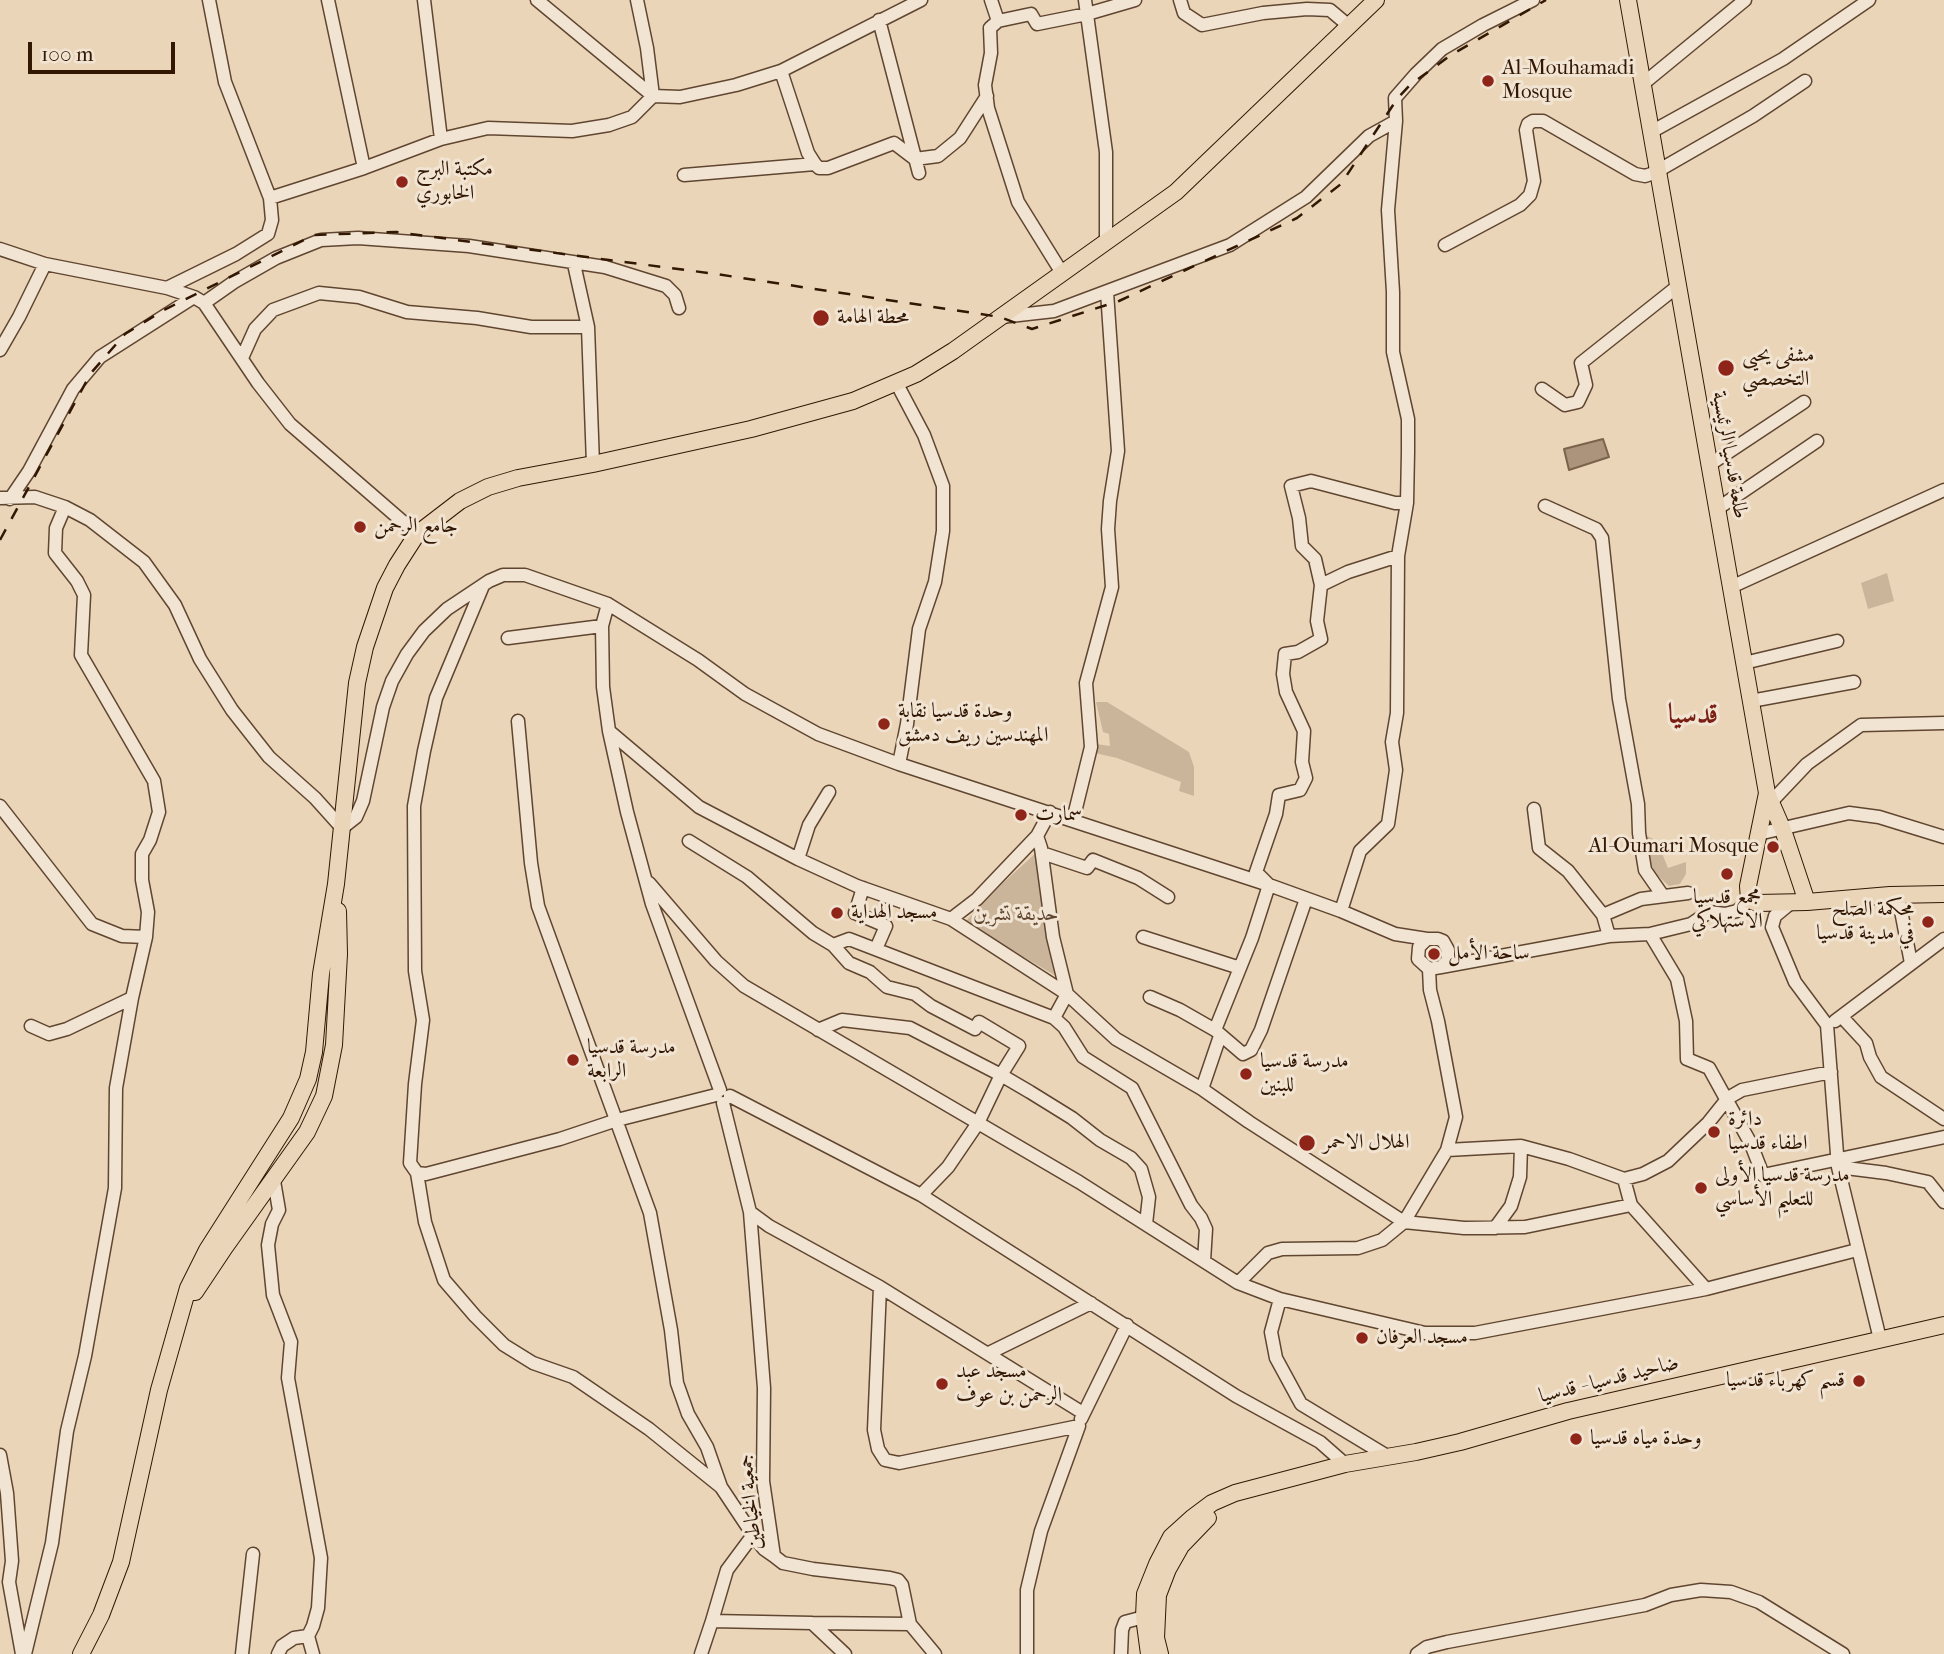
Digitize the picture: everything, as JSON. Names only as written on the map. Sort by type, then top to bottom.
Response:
[{"type":"main road","points":[[81,1654],[101,1615],[121,1562],[159,1390],[188,1288],[206,1250],[291,1118],[303,1093],[314,1052],[321,974],[336,884],[357,683],[365,647],[384,588],[417,534],[460,501],[488,487],[518,478],[751,429],[853,401],[897,384],[935,363],[1176,192],[1376,0]]},
{"type":"main road","name":"طلعة قدسيا الرئيسية","points":[[1628,0],[1769,797],[1783,830],[1799,902]]},
{"type":"main road","name":"طلعة قدسيا الرئيسية","points":[[1749,900],[1748,886],[1758,834],[1769,797]]},
{"type":"main road","points":[[179,1323],[212,1265],[274,1181],[312,1122],[329,1080],[334,1045],[339,954],[336,884]]},
{"type":"main road","points":[[1749,900],[1757,903],[1799,902],[1944,894]]},
{"type":"main road","name":"ضاحيد قدسيا - قدسيا","points":[[1286,1481],[1345,1465],[1416,1452],[1568,1410],[1944,1325]]},
{"type":"main road","points":[[1149,1654],[1143,1617],[1145,1594],[1171,1537],[1212,1503],[1235,1493],[1286,1481]]},
{"type":"main road","points":[[1160,1654],[1156,1638],[1158,1595],[1181,1546],[1215,1513],[1286,1481]]},
{"type":"street","points":[[167,288],[236,254],[268,234],[272,220],[270,198],[225,82],[209,0]]},
{"type":"street","points":[[328,0],[364,168]]},
{"type":"street","points":[[424,0],[441,139]]},
{"type":"street","points":[[537,0],[653,96],[680,97],[737,86],[781,71],[921,0]]},
{"type":"street","points":[[637,0],[653,96]]},
{"type":"street","points":[[991,0],[998,21]]},
{"type":"street","points":[[1085,0],[1106,152],[1106,241]]},
{"type":"street","points":[[1062,273],[1018,202],[986,96],[985,85],[991,53],[990,28],[998,21],[1031,14],[1037,24],[1087,14],[1135,0]]},
{"type":"street","points":[[1180,0],[1184,13],[1202,25],[1263,13],[1307,9],[1330,10],[1349,26]]},
{"type":"street","points":[[1341,911],[1360,851],[1388,824],[1396,770],[1392,741],[1397,713],[1398,556],[1407,503],[1408,419],[1393,352],[1393,292],[1388,210],[1396,121],[1395,98],[1442,49],[1483,24],[1533,0]]},
{"type":"street","points":[[1644,83],[1745,0]]},
{"type":"street","points":[[1651,132],[1783,59],[1869,0]]},
{"type":"street","points":[[879,20],[919,173]]},
{"type":"street","points":[[781,71],[808,153],[819,168],[828,168],[894,144],[915,159],[938,156],[960,138],[986,96]]},
{"type":"street","points":[[1445,245],[1520,205],[1530,195],[1534,181],[1526,130],[1528,124],[1534,121],[1543,121],[1635,174],[1645,176],[1753,116],[1805,80]]},
{"type":"street","points":[[270,198],[364,168],[441,139],[488,128],[572,131],[609,125],[632,117],[653,96]]},
{"type":"street","points":[[1000,317],[1054,311],[1230,245],[1306,197],[1369,136],[1396,121]]},
{"type":"street","points":[[684,175],[815,164]]},
{"type":"street","points":[[5,498],[29,471],[73,389],[100,357],[276,258],[321,240],[378,238],[469,246],[605,267],[666,286],[676,295],[679,307]]},
{"type":"street","points":[[0,249],[45,264],[167,288],[199,300],[290,424],[417,534]]},
{"type":"street","points":[[0,350],[45,264]]},
{"type":"street","points":[[574,264],[588,327],[593,464]]},
{"type":"street","points":[[1542,389],[1565,405],[1578,402],[1586,385],[1581,363],[1678,286]]},
{"type":"street","points":[[1073,820],[1091,747],[1087,683],[1112,587],[1108,529],[1118,451],[1107,292]]},
{"type":"street","points":[[243,358],[255,330],[273,310],[318,293],[359,297],[407,312],[477,318],[531,327],[588,327]]},
{"type":"street","points":[[897,384],[924,435],[943,486],[943,520],[935,582],[919,629],[899,764]]},
{"type":"street","points":[[1709,465],[1804,402]]},
{"type":"street","points":[[1717,509],[1817,441]]},
{"type":"street","points":[[1269,885],[1256,872],[1276,814],[1279,795],[1300,790],[1306,778],[1302,762],[1304,731],[1286,692],[1283,674],[1285,654],[1298,652],[1321,639],[1317,621],[1321,585],[1315,559],[1302,546],[1291,486],[1311,481],[1395,503],[1407,503]]},
{"type":"street","points":[[1731,587],[1943,493]]},
{"type":"street","points":[[5,498],[35,497],[65,507],[90,520],[144,562],[175,605],[200,659],[232,710],[269,757],[308,791],[342,828],[356,817],[363,801],[383,707],[392,681],[407,654],[424,631],[447,609],[489,581],[503,575],[525,575],[608,604],[698,660],[745,694],[818,734],[899,764],[1269,885],[1395,934],[1438,939],[1446,946],[1477,960]]},
{"type":"street","points":[[1545,506],[1596,529],[1602,538],[1619,699],[1638,804],[1639,833],[1646,870],[1663,896]]},
{"type":"street","points":[[23,1654],[52,1543],[67,1431],[85,1356],[113,1199],[117,1169],[116,1088],[146,937],[148,912],[142,880],[142,854],[150,840],[159,812],[154,781],[81,655],[84,595],[77,581],[55,554],[56,528],[65,507]]},
{"type":"street","points":[[1321,585],[1348,572],[1398,556]]},
{"type":"street","points":[[482,588],[436,698],[414,806],[415,971],[422,1020],[410,1163],[417,1173],[425,1222],[444,1280],[504,1345],[533,1363],[573,1377],[649,1429],[721,1487]]},
{"type":"street","points":[[508,638],[601,625],[608,604]]},
{"type":"street","name":"جمعية الخياطين","points":[[601,625],[603,687],[609,731],[627,813],[652,904],[722,1096],[750,1212],[764,1388],[763,1481],[774,1556],[783,1563],[813,1569],[898,1580],[902,1585],[910,1624]]},
{"type":"street","points":[[1744,663],[1837,641]]},
{"type":"street","points":[[1751,701],[1854,682]]},
{"type":"street","points":[[518,721],[531,863],[538,906],[650,1213],[671,1329],[677,1383],[688,1413],[707,1447],[721,1487],[753,1535],[764,1549],[774,1556]]},
{"type":"street","points":[[1769,797],[1807,764],[1861,725],[1944,723]]},
{"type":"street","points":[[609,731],[699,807],[798,859],[863,888],[951,919],[1067,993],[1116,1039],[1202,1089],[1404,1222],[1496,1228],[1537,1226],[1631,1205]]},
{"type":"street","points":[[798,859],[809,825],[828,792]]},
{"type":"street","points":[[0,806],[92,924],[122,936],[146,937]]},
{"type":"street","points":[[1534,809],[1539,848],[1568,871],[1602,915],[1609,936]]},
{"type":"street","points":[[951,919],[977,899],[1037,836],[1050,812]]},
{"type":"street","points":[[1758,834],[1849,813],[1878,817],[1944,837]]},
{"type":"street","points":[[1037,836],[1042,853],[1053,937],[1067,993],[1054,1018]]},
{"type":"street","points":[[689,841],[747,877],[813,933],[833,945],[849,963],[870,972],[887,987],[915,994],[931,1006],[975,1029],[979,1022],[1019,1046],[1001,1075],[978,1123],[948,1167],[920,1195]]},
{"type":"street","points":[[1042,853],[1087,868],[1093,860],[1138,878],[1168,897]]},
{"type":"street","points":[[647,880],[716,961],[744,986],[1146,1224],[1238,1283],[1280,1299],[1425,1333],[1475,1333],[1706,1289],[1857,1250]]},
{"type":"street","points":[[1202,1089],[1217,1033],[1269,885]]},
{"type":"street","points":[[863,888],[855,913],[886,926],[876,949]]},
{"type":"street","points":[[1602,915],[1641,899],[1688,893]]},
{"type":"street","points":[[1898,895],[1911,963]]},
{"type":"street","points":[[1150,996],[1180,1010],[1217,1033],[1243,1054],[1251,1050],[1261,1030],[1306,899]]},
{"type":"street","points":[[1395,934],[1418,959],[1435,968],[1609,936],[1650,934],[1691,924],[1709,912],[1725,914],[1737,911],[1749,900]]},
{"type":"street","points":[[1799,902],[1775,916],[1772,927],[1795,982],[1827,1025],[1837,1163],[1880,1339]]},
{"type":"street","points":[[1650,934],[1677,979],[1686,1021],[1687,1059],[1709,1068],[1751,1144],[1763,1175],[1837,1163],[1944,1137]]},
{"type":"street","points":[[1143,937],[1240,968]]},
{"type":"street","points":[[833,945],[849,939],[913,966],[1054,1018],[1064,1027],[1083,1057],[1132,1088],[1191,1205],[1202,1218],[1206,1229],[1204,1261]]},
{"type":"street","points":[[1418,959],[1419,947],[1427,939]]},
{"type":"street","points":[[1827,1025],[1842,1017],[1944,939]]},
{"type":"street","points":[[1238,1283],[1268,1253],[1282,1249],[1358,1248],[1382,1240],[1404,1222],[1447,1150],[1456,1117],[1430,990],[1435,968],[1449,955],[1446,946]]},
{"type":"street","points":[[31,1026],[49,1034],[67,1030],[132,998]]},
{"type":"street","points":[[1842,1017],[1866,1042],[1870,1057],[1881,1077],[1944,1119]]},
{"type":"street","points":[[818,1030],[842,1020],[909,1028],[1030,1091],[1100,1140],[1131,1158],[1142,1169],[1149,1197],[1146,1224]]},
{"type":"street","points":[[1447,1150],[1521,1146],[1569,1159],[1624,1179],[1643,1174],[1668,1161],[1708,1123],[1727,1098],[1742,1090],[1831,1072]]},
{"type":"street","points":[[417,1173],[426,1174],[560,1139],[617,1120],[722,1096],[920,1195],[1236,1396],[1320,1442],[1345,1465]]},
{"type":"street","points":[[1496,1228],[1511,1206],[1520,1177],[1521,1146]]},
{"type":"street","points":[[1837,1163],[1928,1182],[1944,1202]]},
{"type":"street","points":[[1624,1179],[1631,1205],[1706,1289]]},
{"type":"street","points":[[274,1181],[279,1210],[272,1224],[268,1245],[273,1296],[290,1342],[288,1378],[321,1558],[318,1608],[309,1636],[313,1654]]},
{"type":"street","points":[[750,1212],[769,1226],[880,1287],[989,1353],[1081,1419]]},
{"type":"street","points":[[880,1287],[874,1430],[878,1449],[885,1460],[899,1463],[1081,1419]]},
{"type":"street","points":[[1280,1299],[1271,1332],[1276,1358],[1301,1404],[1387,1456]]},
{"type":"street","points":[[989,1353],[1091,1303]]},
{"type":"street","points":[[1027,1654],[1027,1590],[1041,1531],[1081,1419],[1127,1325]]},
{"type":"street","points":[[0,1455],[7,1493],[12,1561],[9,1582],[23,1654]]},
{"type":"street","points":[[701,1654],[727,1570],[753,1535]]},
{"type":"street","points":[[242,1654],[253,1554]]},
{"type":"street","points":[[1417,1654],[1427,1647],[1447,1642],[1645,1605],[1671,1595],[1701,1590],[1731,1592],[1759,1602],[1843,1654]]},
{"type":"street","points":[[1121,1654],[1125,1622],[1143,1617]]},
{"type":"street","points":[[712,1621],[910,1624],[935,1654]]},
{"type":"street","points":[[812,1623],[845,1654]]},
{"type":"street","points":[[278,1654],[282,1646],[294,1638],[309,1636]]},
{"type":"green space","points":[[1887,573],[1894,601],[1868,609],[1861,583]]},
{"type":"green space","points":[[1096,702],[1107,702],[1189,752],[1194,767],[1194,796],[1179,791],[1181,782],[1117,758],[1095,753],[1096,744],[1110,746],[1109,734],[1103,732]]},
{"type":"green space","points":[[1645,835],[1657,841],[1668,868],[1686,862],[1686,874],[1680,884],[1669,886],[1645,864]]},
{"type":"green space","name":"حديقة تشرين","points":[[1037,852],[1056,976],[965,922]]},
{"type":"shaded area","points":[[1603,439],[1609,457],[1569,470],[1564,449]]},
{"type":"railway","points":[[0,540],[91,373],[125,334],[164,310],[314,235],[396,232],[716,274],[1000,317],[1032,329],[1119,301],[1297,218],[1341,184],[1397,99],[1410,85],[1451,55],[1546,0]]},
{"type":"place","name":"Al-Mouhamadi Mosque","points":[[1488,81]]},
{"type":"place","name":"مكتبة البرج الخابوري","points":[[402,182]]},
{"type":"place","name":"محطة الهامة","points":[[821,318]]},
{"type":"place","name":"مشفى يحيى التخصصي","points":[[1726,368]]},
{"type":"place","name":"جامع الرحمن","points":[[360,527]]},
{"type":"place","name":"وحدة قدسيا نقابة المهندسين ريف دمشق","points":[[884,724]]},
{"type":"place","name":"سمارت","points":[[1021,815]]},
{"type":"place","name":"Al-Oumari Mosque","points":[[1773,847]]},
{"type":"place","name":"مجمع قدسيا الاستهلاكي","points":[[1727,874]]},
{"type":"place","name":"مسجد الهداية","points":[[837,913]]},
{"type":"place","name":"محكمة الصلح في مدينة قدسيا","points":[[1928,922]]},
{"type":"place","name":"ساحة الأمل","points":[[1434,954]]},
{"type":"place","name":"مدرسة قدسيا الرابعة","points":[[573,1060]]},
{"type":"place","name":"مدرسة قدسيا للبنين","points":[[1246,1074]]},
{"type":"place","name":"دائرة اطفاء قدسيا","points":[[1714,1132]]},
{"type":"place","name":"الهلال الاحمر","points":[[1307,1143]]},
{"type":"place","name":"مدرسة قدسيا الأولى للتعليم الأساسي","points":[[1701,1188]]},
{"type":"place","name":"مسجد العرفان","points":[[1362,1338]]},
{"type":"place","name":"قسم كهرباء قدسيا","points":[[1859,1381]]},
{"type":"place","name":"مسجد عبد الرحمن بن عوف","points":[[942,1384]]},
{"type":"place","name":"وحدة مياه قدسيا","points":[[1576,1439]]},
{"type":"district","name":"قدسيا","points":[[1693,716]]}]
